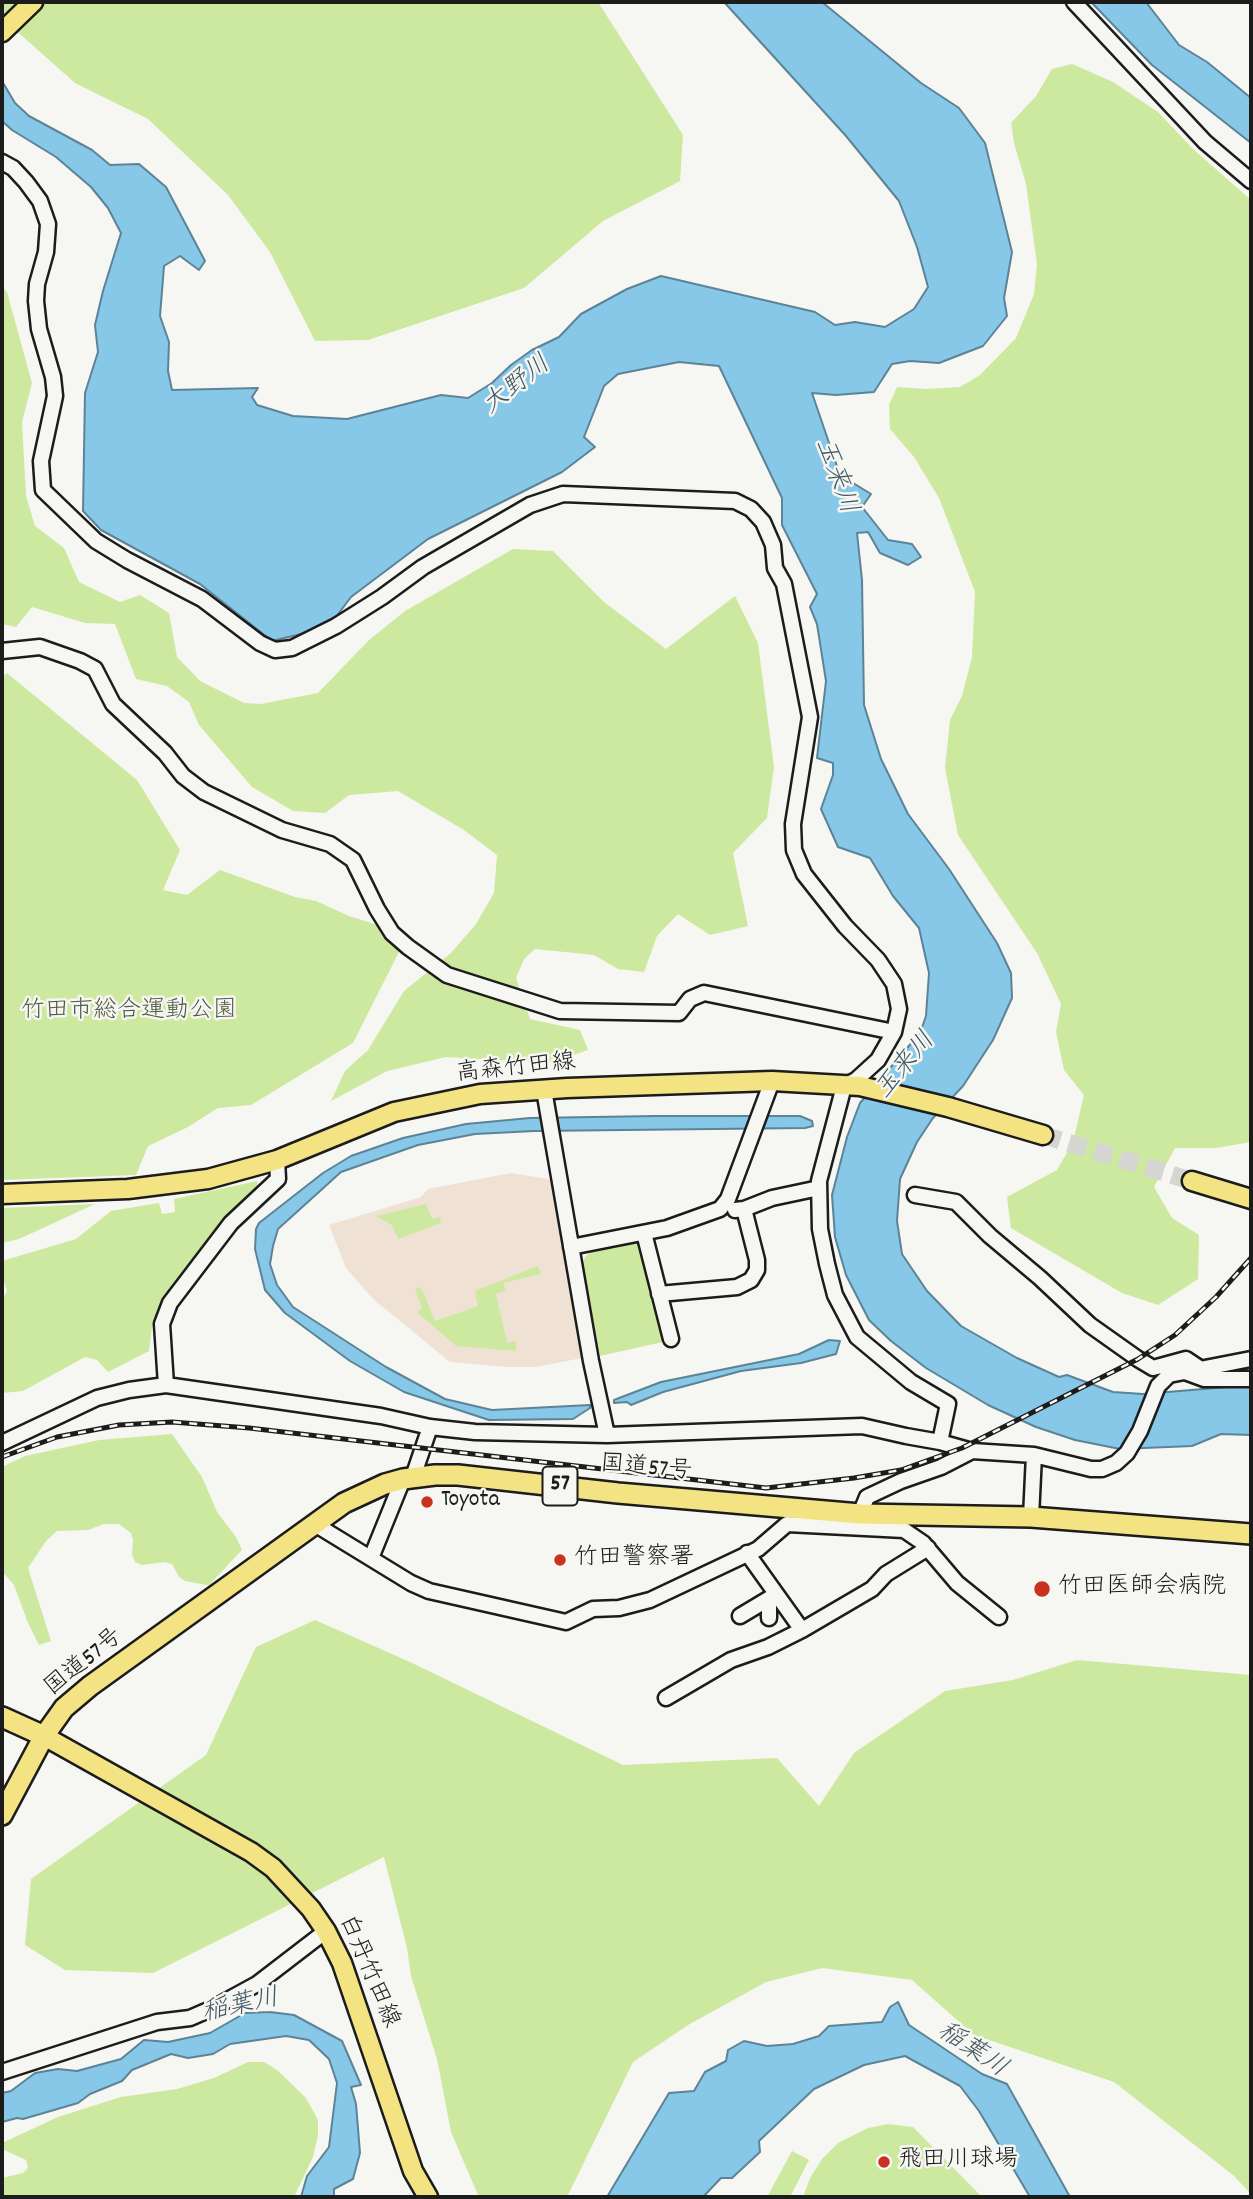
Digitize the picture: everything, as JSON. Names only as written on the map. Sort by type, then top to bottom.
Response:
[{"type":"highway","name":"国道57号","points":[[2,1815],[44,1737],[64,1708],[90,1686],[313,1523],[366,1492],[408,1478],[458,1475],[618,1493],[860,1514],[1031,1517],[1251,1534]]},
{"type":"highway","points":[[2,1717],[44,1737]]},
{"type":"main road","points":[[2,32],[33,2]]},
{"type":"main road","name":"高森竹田線","points":[[2,1194],[128,1189],[190,1182],[277,1160],[394,1112],[480,1094],[544,1090],[852,1086],[969,1113],[1043,1135]]},
{"type":"main road","points":[[1192,1181],[1251,1199]]},
{"type":"main road","name":"白丹竹田線","points":[[44,1737],[251,1852],[291,1885],[326,1931],[356,2000],[413,2171],[428,2197]]},
{"type":"street","points":[[1074,2],[1205,142],[1251,181]]},
{"type":"street","points":[[2,162],[13,168],[26,182],[40,201],[48,224],[46,252],[37,284],[36,301],[39,329],[53,377],[55,396],[41,461],[43,490],[96,541],[202,599],[260,643],[275,650],[292,649],[336,626],[423,568],[530,505],[563,494],[735,501],[751,509],[763,522],[773,545],[775,568],[784,584],[810,717],[793,824],[794,850],[804,874],[845,926],[878,960],[894,984],[899,1009],[894,1032],[878,1060],[852,1086],[819,1188],[820,1229],[835,1295],[857,1337],[911,1382],[948,1404],[940,1441]]},
{"type":"street","points":[[2,651],[40,646],[95,669],[113,704],[165,753],[183,776],[204,792],[282,830],[330,844],[353,860],[392,933],[447,975],[560,1011],[679,1013],[690,999],[704,993],[894,1032]]},
{"type":"street","points":[[720,1209],[728,1199],[769,1089]]},
{"type":"street","points":[[544,1090],[607,1435]]},
{"type":"street","points":[[166,1385],[162,1324],[170,1303],[231,1223],[278,1179],[277,1160]]},
{"type":"street","points":[[571,1247],[667,1228],[720,1209],[744,1209],[772,1198],[819,1188]]},
{"type":"street","points":[[915,1195],[956,1202],[1090,1325],[1138,1359],[1153,1368],[1186,1359],[1201,1369]]},
{"type":"street","points":[[659,1294],[737,1287],[751,1280],[757,1270],[757,1260],[744,1209]]},
{"type":"street","points":[[644,1233],[671,1339]]},
{"type":"street","points":[[2,1443],[97,1398],[166,1385],[475,1432],[607,1435],[862,1426],[940,1441],[972,1451],[1034,1455],[1091,1469],[1102,1469],[1116,1463],[1127,1452],[1140,1431],[1158,1386],[1169,1375],[1251,1359]]},
{"type":"street","points":[[1185,1372],[1204,1379],[1251,1379]]},
{"type":"street","points":[[370,1558],[430,1427]]},
{"type":"street","points":[[860,1514],[867,1497],[941,1467],[972,1451]]},
{"type":"street","points":[[1031,1517],[1034,1455]]},
{"type":"street","points":[[313,1523],[411,1583],[429,1591],[566,1622],[593,1609],[619,1608],[650,1600],[758,1549],[787,1524],[904,1531],[928,1548],[957,1583],[999,1618]]},
{"type":"street","points":[[666,1698],[731,1660],[768,1647],[802,1630],[872,1589],[886,1574],[928,1548]]},
{"type":"street","points":[[747,1553],[772,1597],[802,1630]]},
{"type":"street","points":[[740,1616],[772,1597]]},
{"type":"street","points":[[769,1618],[772,1597]]},
{"type":"street","points":[[2,2072],[157,2022],[190,2018],[213,2008],[257,1984],[326,1931]]},
{"type":"shaded area","points":[[511,1173],[554,1180],[562,1249],[582,1358],[536,1367],[450,1362],[373,1299],[346,1268],[329,1225],[421,1197],[428,1189]]},
{"type":"green space","points":[[2,2],[598,2],[683,135],[680,181],[603,221],[524,288],[368,340],[315,341],[270,252],[228,195],[148,119],[75,83],[2,18]]},
{"type":"green space","points":[[1072,64],[1113,82],[1158,112],[1193,149],[1251,200],[1251,1142],[1216,1148],[1175,1148],[1154,1187],[1172,1218],[1199,1235],[1198,1279],[1158,1305],[1122,1293],[1011,1228],[1007,1197],[1057,1170],[1073,1142],[1084,1095],[1064,1070],[1056,1032],[1061,1004],[1037,953],[958,835],[945,768],[950,720],[962,696],[972,657],[975,592],[939,498],[914,457],[890,429],[889,405],[897,387],[960,387],[980,375],[1016,338],[1034,294],[1037,264],[1026,184],[1011,123],[1036,96],[1052,69]]},
{"type":"green space","points":[[2,286],[7,292],[32,383],[22,422],[26,496],[35,526],[64,548],[79,582],[120,602],[140,595],[169,613],[177,657],[200,681],[244,703],[261,704],[318,693],[369,640],[405,611],[513,549],[553,551],[604,602],[666,649],[735,596],[758,643],[774,767],[767,818],[733,853],[748,926],[710,935],[678,914],[657,936],[644,972],[618,969],[594,955],[535,949],[524,959],[516,978],[530,1019],[580,1030],[588,1050],[550,1063],[446,1057],[387,1071],[331,1101],[345,1071],[368,1050],[404,991],[451,953],[476,924],[494,893],[497,855],[464,830],[398,791],[349,795],[325,813],[293,811],[252,787],[199,725],[189,702],[167,686],[136,679],[115,624],[85,623],[32,607],[16,627],[2,624]]},
{"type":"green space","name":"竹田市総合運動公園","points":[[7,673],[137,780],[180,850],[163,890],[187,895],[220,870],[295,897],[316,901],[349,916],[381,926],[401,948],[353,1043],[251,1105],[218,1108],[188,1127],[148,1146],[136,1175],[2,1180],[2,677]]},
{"type":"green space","points":[[257,1181],[257,1186],[153,1319],[149,1351],[108,1372],[97,1360],[85,1357],[23,1391],[2,1393],[2,1300],[7,1291],[2,1277],[2,1261],[76,1239],[111,1211],[159,1203],[162,1214],[175,1212],[174,1199]]},
{"type":"green space","points":[[95,1204],[19,1239],[2,1243],[2,1208]]},
{"type":"green space","points":[[426,1204],[432,1219],[440,1217],[441,1223],[398,1239],[392,1225],[376,1216]]},
{"type":"green space","points":[[638,1240],[667,1341],[600,1356],[582,1264],[592,1251]]},
{"type":"green space","points":[[538,1266],[541,1274],[503,1283],[506,1291],[496,1294],[507,1343],[515,1341],[515,1351],[456,1346],[417,1312],[422,1308],[415,1289],[421,1287],[435,1321],[478,1306],[475,1291]]},
{"type":"green space","points":[[172,1434],[202,1477],[217,1512],[236,1537],[242,1550],[209,1585],[185,1581],[179,1577],[172,1564],[164,1562],[142,1565],[135,1562],[131,1533],[119,1524],[104,1524],[88,1530],[57,1531],[46,1541],[28,1568],[51,1641],[39,1645],[14,1585],[2,1571],[2,1467],[25,1456],[99,1440]]},
{"type":"green space","points":[[315,1620],[410,1662],[623,1765],[777,1758],[819,1806],[854,1753],[945,1691],[1013,1680],[1077,1660],[1251,1675],[1251,2194],[1233,2175],[1114,2082],[974,2035],[912,1980],[822,1968],[766,1982],[688,2025],[633,2062],[567,2197],[479,2197],[451,2132],[437,2059],[411,1976],[407,1948],[384,1857],[153,1973],[65,1970],[25,1945],[31,1879],[206,1755],[256,1647]]},
{"type":"green space","points":[[248,2062],[264,2062],[277,2070],[306,2098],[318,2120],[313,2157],[294,2197],[2,2197],[2,2178],[23,2173],[28,2168],[26,2160],[2,2149],[2,2143],[58,2117],[121,2097],[177,2089],[214,2078]]},
{"type":"green space","name":"飛田川球場","points":[[888,2124],[913,2127],[982,2197],[803,2197],[810,2178],[822,2159],[838,2143],[868,2128]]},
{"type":"green space","points":[[792,2151],[809,2160],[790,2197],[767,2197]]},
{"type":"water","points":[[724,2],[822,2],[921,83],[959,108],[985,143],[1012,252],[1004,298],[1007,316],[983,346],[939,363],[910,361],[892,364],[874,392],[836,395],[812,393],[840,475],[871,494],[862,507],[888,540],[912,544],[921,557],[908,565],[880,553],[868,532],[857,533],[862,580],[864,705],[881,759],[908,814],[949,869],[997,943],[1011,973],[1012,998],[993,1040],[963,1086],[933,1118],[917,1142],[900,1179],[897,1221],[902,1254],[927,1291],[961,1326],[1017,1358],[1059,1377],[1067,1375],[1113,1392],[1143,1394],[1240,1386],[1251,1382],[1251,1435],[1221,1434],[1192,1446],[1120,1449],[1075,1440],[1036,1427],[988,1405],[926,1368],[891,1341],[869,1320],[846,1275],[835,1237],[832,1195],[847,1137],[860,1103],[920,1033],[926,1016],[929,973],[919,928],[893,896],[870,858],[838,847],[821,809],[833,775],[833,763],[817,758],[826,681],[817,624],[810,607],[817,594],[782,525],[782,498],[719,366],[679,362],[618,374],[604,386],[584,437],[595,447],[562,472],[428,539],[351,597],[333,621],[301,634],[272,641],[200,584],[101,530],[83,511],[85,393],[98,352],[95,325],[121,233],[108,208],[91,187],[56,157],[2,121],[2,81],[15,103],[29,116],[92,150],[110,165],[139,164],[166,187],[205,261],[199,270],[180,256],[164,266],[160,316],[169,342],[168,371],[172,390],[258,388],[252,397],[257,405],[293,416],[347,419],[441,395],[468,398],[492,383],[532,350],[559,337],[581,314],[627,289],[661,276],[815,312],[835,325],[855,322],[885,327],[914,309],[928,287],[917,247],[899,201],[846,136]]},
{"type":"water","points":[[1091,2],[1146,2],[1179,45],[1207,62],[1251,98],[1251,143],[1152,65]]},
{"type":"water","points":[[800,1116],[812,1121],[813,1126],[534,1131],[475,1134],[418,1145],[341,1172],[278,1229],[273,1246],[270,1264],[277,1285],[293,1307],[386,1367],[445,1399],[492,1410],[590,1405],[590,1408],[573,1419],[489,1420],[404,1392],[350,1361],[285,1313],[265,1290],[255,1249],[259,1223],[323,1173],[351,1156],[403,1138],[466,1124],[530,1118]]},
{"type":"water","points":[[829,1340],[840,1341],[836,1354],[801,1363],[741,1371],[663,1392],[631,1405],[627,1402],[614,1403],[614,1400],[661,1382],[799,1354]]},
{"type":"water","points":[[898,2002],[909,2025],[982,2074],[1007,2084],[1070,2197],[1030,2197],[979,2111],[960,2086],[905,2056],[864,2065],[814,2089],[759,2141],[760,2152],[732,2178],[721,2178],[703,2197],[607,2197],[669,2093],[694,2091],[705,2072],[726,2061],[728,2050],[744,2041],[767,2046],[793,2044],[819,2036],[829,2026],[882,2022],[890,2007]]},
{"type":"water","points":[[245,2013],[294,2015],[342,2041],[361,2085],[351,2087],[356,2104],[360,2153],[353,2179],[334,2189],[334,2197],[301,2197],[307,2176],[329,2147],[337,2083],[329,2059],[309,2040],[286,2036],[230,2044],[213,2054],[188,2058],[171,2054],[132,2070],[122,2081],[90,2094],[78,2103],[23,2119],[2,2122],[2,2093],[11,2091],[35,2073],[58,2069],[77,2071],[121,2059],[144,2040],[168,2042],[210,2033]]},
{"type":"tunnel","points":[[1043,1135],[1192,1181]]},
{"type":"railway","points":[[2,1457],[57,1437],[119,1425],[172,1422],[249,1428],[766,1488],[854,1478],[901,1470],[962,1448],[1138,1359],[1175,1335],[1216,1297],[1251,1258]]},
{"type":"place","name":"Toyota","points":[[427,1502]]},
{"type":"place","name":"竹田警察署","points":[[560,1560]]},
{"type":"place","name":"竹田医師会病院","points":[[1042,1589]]},
{"type":"place","name":"飛田川球場","points":[[884,2162]]},
{"type":"water label","name":"大野川","points":[[518,387]]},
{"type":"water label","name":"玉来川","points":[[834,477]]},
{"type":"water label","name":"玉来川","points":[[907,1067]]},
{"type":"water label","name":"稲葉川","points":[[241,2008]]},
{"type":"water label","name":"稲葉川","points":[[971,2052]]}]
